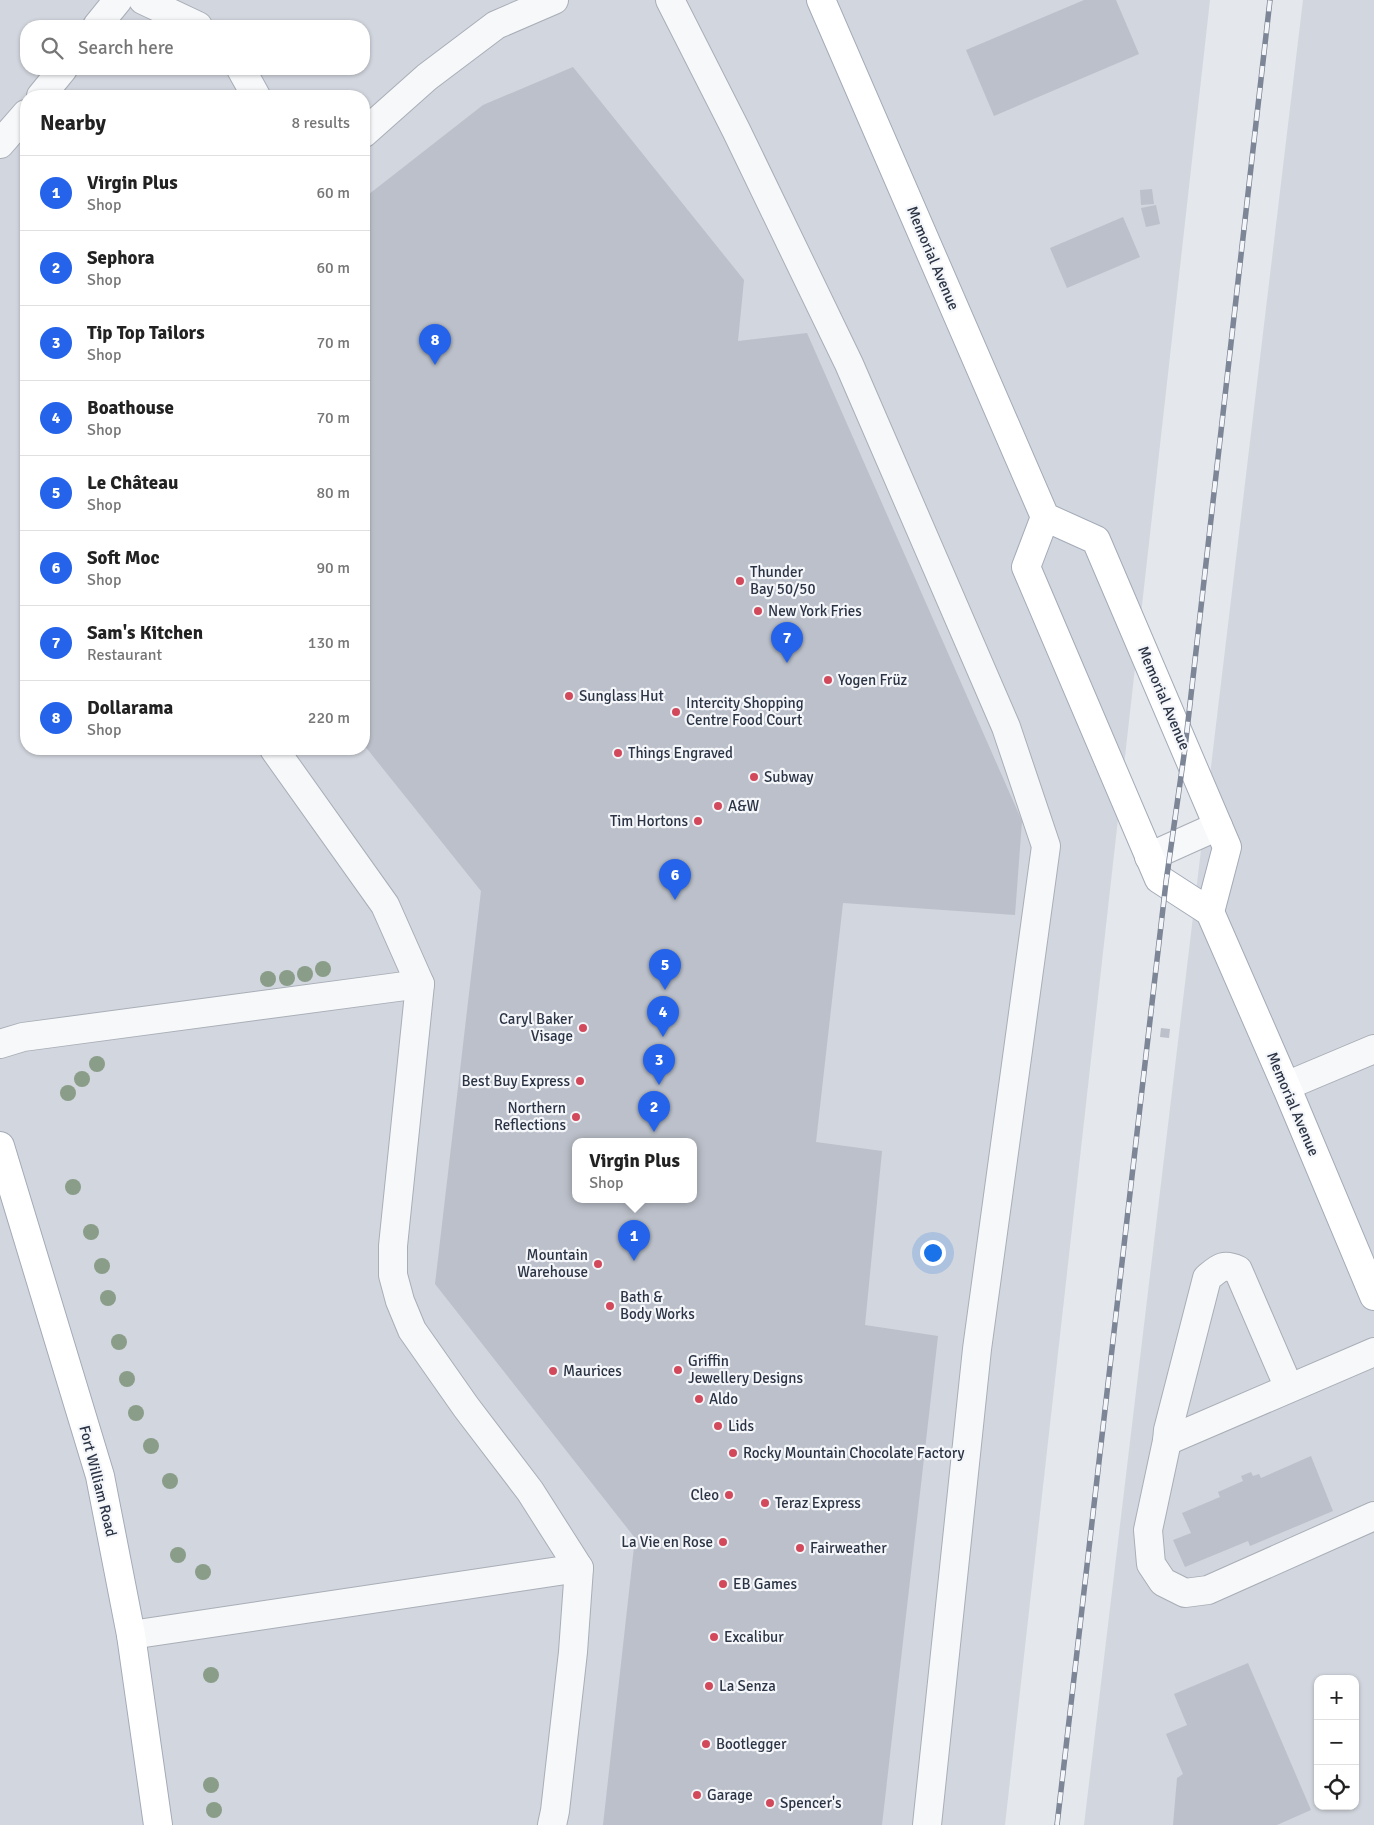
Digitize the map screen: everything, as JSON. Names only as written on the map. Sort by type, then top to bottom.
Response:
[{"type":"main road","name":"Memorial Avenue","points":[[821,0],[1045,517],[1096,540],[1227,847],[1210,912],[1286,1086],[1374,1296]]},
{"type":"main road","points":[[1045,517],[1026,567],[1159,879],[1210,912]]},
{"type":"main road","name":"Fort William Road","points":[[0,1146],[100,1476],[131,1635],[158,1825]]},
{"type":"street","points":[[102,20],[118,0]]},
{"type":"street","points":[[143,0],[185,20]]},
{"type":"street","points":[[370,128],[427,78],[496,25],[554,0]]},
{"type":"street","points":[[670,0],[736,130],[849,364],[1006,727],[1046,846],[978,1349],[927,1825]]},
{"type":"street","points":[[46,90],[58,75]]},
{"type":"street","points":[[244,75],[253,90]]},
{"type":"street","points":[[0,144],[20,121]]},
{"type":"street","points":[[278,755],[385,905],[420,984],[393,1246],[393,1275],[400,1301],[412,1330],[466,1407],[530,1491],[578,1568],[573,1652],[552,1825]]},
{"type":"street","points":[[1149,857],[1218,826]]},
{"type":"street","points":[[0,1044],[23,1037],[420,984]]},
{"type":"street","points":[[1286,1086],[1374,1048]]},
{"type":"street","points":[[1289,1388],[1238,1270],[1230,1266],[1220,1267],[1207,1278],[1168,1430],[1148,1530],[1152,1564],[1163,1582],[1185,1593],[1208,1590],[1374,1516]]},
{"type":"street","points":[[1167,1441],[1374,1352]]},
{"type":"street","points":[[131,1635],[578,1568]]},
{"type":"shaded area","points":[[0,0],[1210,0],[1005,1825],[0,1825]]},
{"type":"shaded area","points":[[1303,0],[1374,0],[1374,1825],[1084,1825]]},
{"type":"building","points":[[1084,0],[1116,0],[1139,54],[994,116],[966,50]]},
{"type":"building","points":[[573,67],[744,280],[738,341],[807,333],[1022,821],[1015,915],[843,903],[816,1142],[882,1151],[865,1325],[938,1336],[882,1825],[603,1825],[635,1538],[435,1284],[481,891],[370,752],[370,193],[483,105]]},
{"type":"building","points":[[1152,189],[1154,204],[1141,205],[1140,190]]},
{"type":"building","points":[[1156,205],[1160,224],[1146,227],[1141,208]]},
{"type":"building","points":[[1123,217],[1140,257],[1067,288],[1050,248]]},
{"type":"building","points":[[1161,1028],[1170,1029],[1169,1038],[1160,1037]]},
{"type":"building","points":[[1311,1456],[1333,1511],[1250,1546],[1248,1541],[1185,1567],[1173,1540],[1191,1533],[1182,1513],[1220,1497],[1218,1492],[1243,1481],[1241,1476],[1251,1472],[1253,1476],[1259,1474],[1261,1478]]},
{"type":"building","points":[[1248,1663],[1311,1810],[1277,1825],[1173,1825],[1177,1778],[1183,1774],[1166,1734],[1187,1725],[1174,1694]]},
{"type":"railway","points":[[1057,1825],[1166,882],[1185,748],[1270,0]]},
{"type":"place","name":"Dollarama","points":[[435,365]]},
{"type":"place","name":"Thunder Bay 50/50","points":[[740,581]]},
{"type":"place","name":"New York Fries","points":[[758,611]]},
{"type":"place","name":"Sam's Kitchen","points":[[787,663]]},
{"type":"place","name":"Yogen Früz","points":[[828,680]]},
{"type":"place","name":"Sunglass Hut","points":[[569,696]]},
{"type":"place","name":"Intercity Shopping Centre Food Court","points":[[676,712]]},
{"type":"place","name":"Things Engraved","points":[[618,753]]},
{"type":"place","name":"Subway","points":[[754,777]]},
{"type":"place","name":"A&W","points":[[718,806]]},
{"type":"place","name":"Tim Hortons","points":[[698,821]]},
{"type":"place","name":"Soft Moc","points":[[675,900]]},
{"type":"place","name":"Le Château","points":[[665,990]]},
{"type":"place","name":"Caryl Baker Visage","points":[[583,1028]]},
{"type":"place","name":"Boathouse","points":[[663,1037]]},
{"type":"place","name":"Best Buy Express","points":[[580,1081]]},
{"type":"place","name":"Tip Top Tailors","points":[[659,1085]]},
{"type":"place","name":"Northern Reflections","points":[[576,1117]]},
{"type":"place","name":"Sephora","points":[[654,1132]]},
{"type":"place","name":"Virgin Plus","points":[[634,1261]]},
{"type":"place","name":"Mountain Warehouse","points":[[598,1264]]},
{"type":"place","name":"Bath & Body Works","points":[[610,1306]]},
{"type":"place","name":"Griffin Jewellery Designs","points":[[678,1370]]},
{"type":"place","name":"Maurices","points":[[553,1371]]},
{"type":"place","name":"Aldo","points":[[699,1399]]},
{"type":"place","name":"Lids","points":[[718,1426]]},
{"type":"place","name":"Rocky Mountain Chocolate Factory","points":[[733,1453]]},
{"type":"place","name":"Cleo","points":[[729,1495]]},
{"type":"place","name":"Teraz Express","points":[[765,1503]]},
{"type":"place","name":"La Vie en Rose","points":[[723,1542]]},
{"type":"place","name":"Fairweather","points":[[800,1548]]},
{"type":"place","name":"EB Games","points":[[723,1584]]},
{"type":"place","name":"Excalibur","points":[[714,1637]]},
{"type":"place","name":"La Senza","points":[[709,1686]]},
{"type":"place","name":"Bootlegger","points":[[706,1744]]},
{"type":"place","name":"Garage","points":[[697,1795]]},
{"type":"place","name":"Spencer's","points":[[770,1803]]}]
